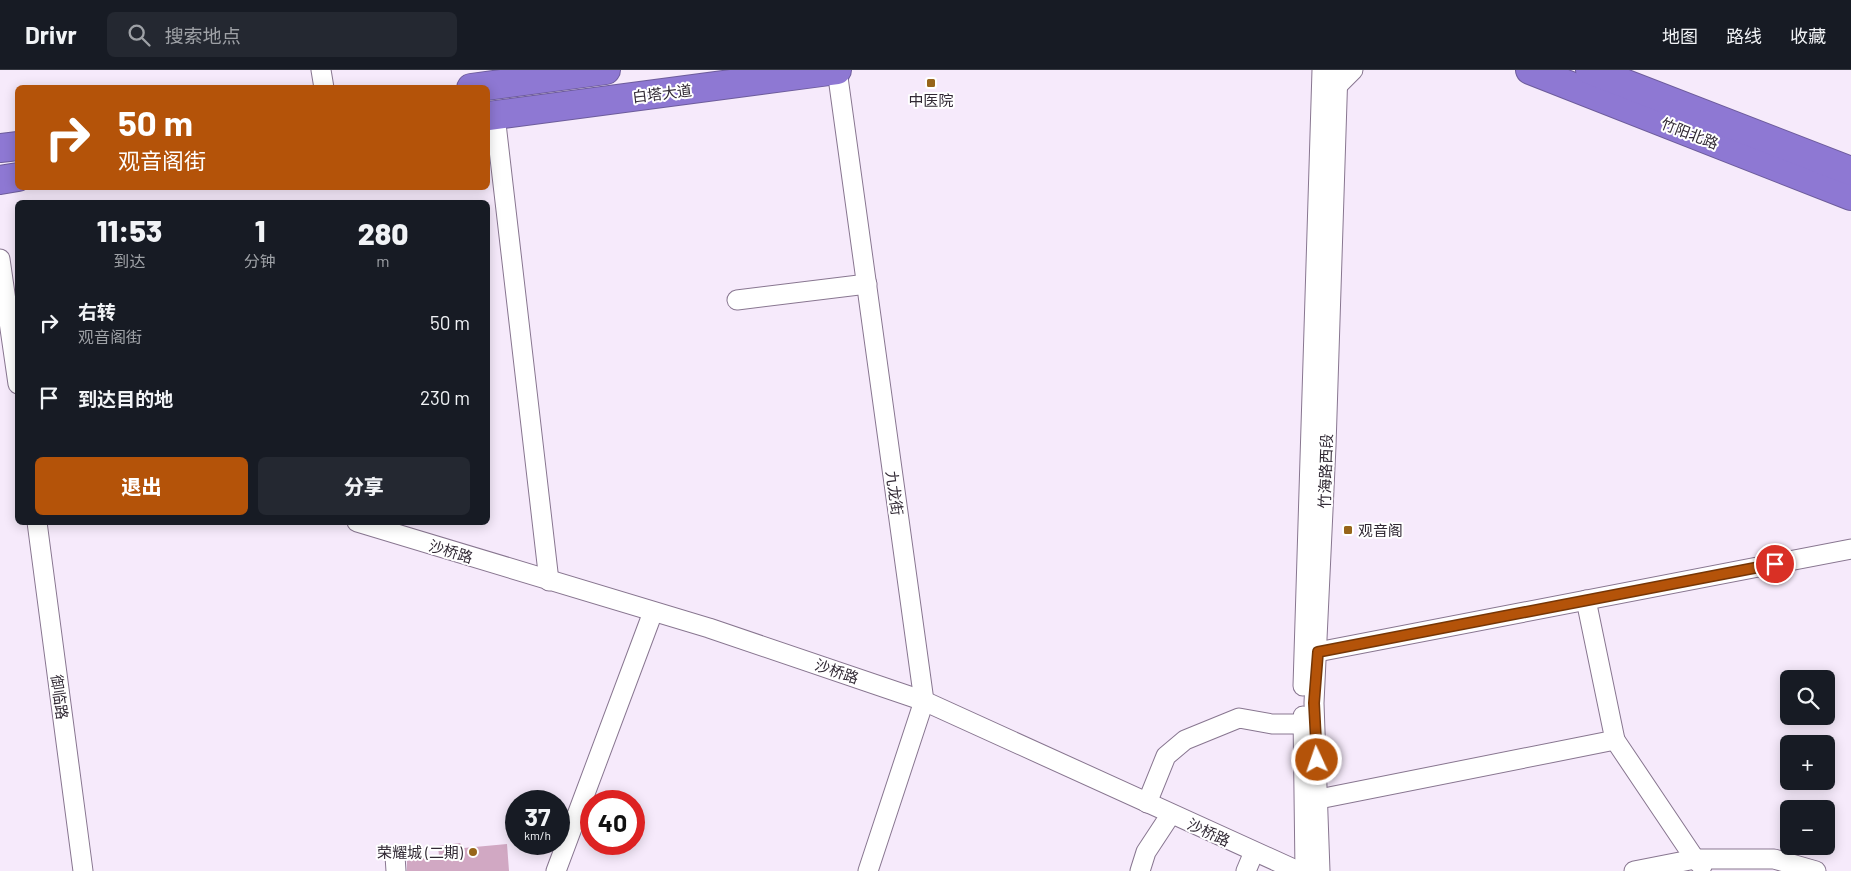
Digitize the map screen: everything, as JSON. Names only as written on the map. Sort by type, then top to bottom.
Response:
[{"type":"highway","points":[[490,85],[606,70]]},
{"type":"highway","name":"白塔大道","points":[[491,116],[837,70]]},
{"type":"highway","name":"竹阳北路","points":[[1530,70],[1851,196]]},
{"type":"highway","name":"竹阳北路","points":[[1590,70],[1851,171]]},
{"type":"highway","points":[[0,148],[15,146]]},
{"type":"highway","points":[[0,180],[15,178]]},
{"type":"street","points":[[321,70],[324,85]]},
{"type":"street","name":"九龙街","points":[[837,70],[924,701]]},
{"type":"street","points":[[1327,76],[1353,70]]},
{"type":"street","name":"竹海路西段","points":[[1320,871],[1319,799],[1311,653],[1321,159],[1327,76]]},
{"type":"street","points":[[491,116],[549,581]]},
{"type":"street","points":[[0,259],[15,363]]},
{"type":"street","points":[[737,300],[866,284]]},
{"type":"street","name":"御临路","points":[[37,525],[83,871]]},
{"type":"street","name":"沙桥路","points":[[367,525],[709,628],[924,701],[1298,871]]},
{"type":"street","points":[[1311,653],[1851,550]]},
{"type":"street","points":[[1586,600],[1615,740],[1700,867]]},
{"type":"street","points":[[556,871],[653,612]]},
{"type":"street","name":"竹海路西段","points":[[1305,871],[1302,724],[1311,653]]},
{"type":"street","points":[[868,871],[924,701]]},
{"type":"street","points":[[1146,803],[1166,756],[1186,740],[1239,718],[1272,724],[1302,724]]},
{"type":"street","points":[[1319,799],[1615,740]]},
{"type":"street","points":[[1140,871],[1146,852],[1171,814]]},
{"type":"street","points":[[1246,871],[1254,852]]},
{"type":"street","points":[[1634,871],[1700,867],[1774,859],[1816,871]]},
{"type":"building","name":"荣耀城 (二期)","points":[[460,843],[464,848],[505,844],[505,855],[508,855],[509,871],[407,871],[407,861],[439,856],[438,846]]},
{"type":"place","name":"中医院","points":[[931,83]]},
{"type":"place","name":"观音阁","points":[[1348,530]]},
{"type":"place","name":"荣耀城 (二期)","points":[[473,852]]},
{"type":"route","points":[[1317,760],[1314,703],[1318,652],[1775,564]]}]
